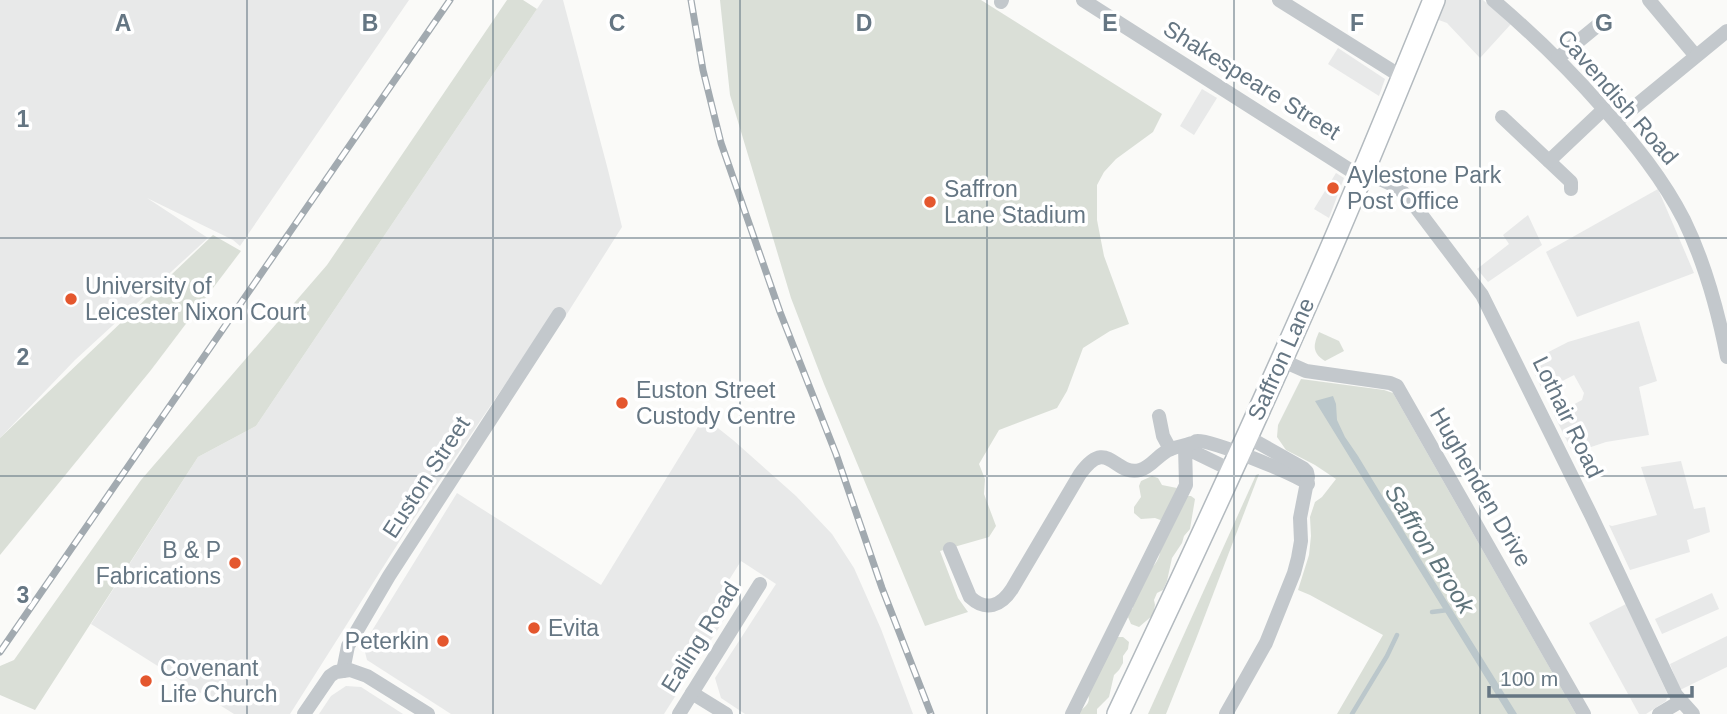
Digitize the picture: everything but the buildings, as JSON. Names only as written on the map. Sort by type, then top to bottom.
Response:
[{"type":"main road","name":"Saffron Lane","points":[[1118,714],[1282,360],[1363,174],[1434,0]]},
{"type":"street","name":"Shakespeare Street","points":[[1083,0],[1353,172],[1363,174]]},
{"type":"street","points":[[1279,0],[1402,77]]},
{"type":"street","name":"Cavendish Road","points":[[1493,0],[1558,58],[1616,122],[1663,184],[1684,221],[1722,306],[1727,357]]},
{"type":"street","points":[[1649,0],[1695,55]]},
{"type":"street","points":[[1558,58],[1597,26]]},
{"type":"street","points":[[1616,122],[1727,31]]},
{"type":"street","points":[[1549,161],[1604,109]]},
{"type":"street","points":[[1502,117],[1571,182],[1572,189]]},
{"type":"street","name":"Lothair Road","points":[[1363,174],[1402,190],[1482,295],[1676,695],[1693,714]]},
{"type":"street","name":"Euston Street","points":[[343,671],[348,646],[383,586],[559,314]]},
{"type":"street","name":"Hughenden Drive","points":[[1282,360],[1306,371],[1396,386],[1584,714]]},
{"type":"street","points":[[1159,416],[1163,436],[1170,449]]},
{"type":"street","points":[[1072,714],[1186,485],[1185,446]]},
{"type":"street","points":[[950,549],[970,597],[983,606],[993,605],[1007,597],[1088,463],[1100,457],[1130,470],[1140,470],[1170,449],[1185,446],[1196,453],[1238,453],[1296,476],[1308,484],[1300,518],[1301,541],[1294,573],[1266,643],[1226,714]]},
{"type":"street","name":"Ealing Road","points":[[679,714],[760,584]]},
{"type":"street","points":[[304,714],[330,676],[336,672],[350,670],[367,676],[428,714]]},
{"type":"street","points":[[692,693],[726,714]]},
{"type":"street","points":[[1659,714],[1681,701]]},
{"type":"shaded area","points":[[0,0],[409,0],[240,246],[233,240],[147,198],[208,238],[75,360],[0,438]]},
{"type":"shaded area","points":[[507,0],[523,0],[537,9],[256,426],[198,457],[35,710],[0,695],[0,666],[14,660],[141,480],[327,265]]},
{"type":"shaded area","points":[[543,0],[563,0],[622,227],[565,317],[554,312],[411,523],[290,714],[234,714],[91,624],[198,457],[256,426]]},
{"type":"shaded area","name":"Saffron Lane Stadium","points":[[720,0],[981,0],[1162,114],[1153,132],[1116,159],[1097,185],[1097,220],[1104,256],[1129,324],[1110,331],[1083,348],[1067,391],[1057,408],[999,430],[979,464],[985,479],[984,494],[996,526],[989,537],[940,551],[958,598],[968,612],[925,626],[824,384],[791,298],[730,95]]},
{"type":"shaded area","points":[[1443,0],[1483,0],[1511,24],[1480,58],[1447,23],[1436,19]]},
{"type":"shaded area","points":[[1338,48],[1385,79],[1379,96],[1328,64]]},
{"type":"shaded area","points":[[1202,89],[1217,98],[1194,135],[1180,126]]},
{"type":"shaded area","name":"Aylestone Park Post Office","points":[[1336,173],[1344,178],[1329,218],[1314,209]]},
{"type":"shaded area","points":[[1658,189],[1694,273],[1577,317],[1546,252]]},
{"type":"shaded area","points":[[1528,215],[1542,245],[1488,282],[1477,269],[1509,244],[1503,235]]},
{"type":"shaded area","points":[[213,235],[241,251],[151,370],[0,555],[0,438]]},
{"type":"shaded area","points":[[1639,321],[1657,381],[1639,387],[1649,435],[1606,442],[1573,453],[1554,415],[1582,400],[1584,393],[1574,375],[1543,391],[1529,362],[1568,342]]},
{"type":"shaded area","points":[[1319,332],[1339,341],[1344,351],[1325,361],[1321,358],[1315,348]]},
{"type":"shaded area","points":[[1301,379],[1393,393],[1576,714],[1337,714],[1383,635],[1298,590],[1309,555],[1310,517],[1315,502],[1336,479],[1286,450],[1277,437],[1278,425]]},
{"type":"shaded area","points":[[1333,396],[1337,420],[1345,437],[1517,714],[1508,714],[1315,401]]},
{"type":"shaded area","points":[[704,417],[796,496],[832,534],[854,568],[881,629],[913,714],[745,714],[721,698],[715,678],[776,584],[741,561],[719,596],[727,607],[727,615],[664,714],[451,714],[367,660],[365,642],[457,493],[601,585]]},
{"type":"shaded area","points":[[1681,461],[1694,509],[1705,507],[1710,532],[1687,540],[1690,552],[1630,570],[1609,525],[1657,515],[1641,467]]},
{"type":"shaded area","points":[[1259,474],[1166,714],[1148,714],[1256,475]]},
{"type":"shaded area","points":[[1152,476],[1158,478],[1162,485],[1177,488],[1163,521],[1155,518],[1141,519],[1134,513],[1134,507],[1141,497],[1141,481]]},
{"type":"shaded area","points":[[1186,496],[1195,499],[1190,529],[1172,558],[1167,581],[1154,600],[1153,615],[1139,627],[1131,624],[1128,617],[1133,602],[1160,555],[1160,549]]},
{"type":"shaded area","points":[[1712,593],[1719,609],[1662,634],[1655,619]]},
{"type":"shaded area","points":[[1626,604],[1668,695],[1666,701],[1646,714],[1639,714],[1589,623]]},
{"type":"shaded area","points":[[1727,636],[1727,667],[1680,690],[1670,664]]},
{"type":"shaded area","points":[[1118,637],[1129,642],[1128,649],[1123,656],[1123,663],[1114,675],[1109,697],[1097,709],[1097,714],[1077,714],[1088,702],[1087,693]]},
{"type":"shaded area","points":[[346,686],[361,687],[403,714],[319,714],[331,696]]},
{"type":"waterway","name":"Saffron Brook","points":[[1432,612],[1448,610]]},
{"type":"waterway","points":[[1352,714],[1397,635]]},
{"type":"railway","points":[[0,652],[450,0]]},
{"type":"railway","points":[[691,0],[703,70],[721,143],[780,312],[836,454],[882,588],[931,714]]},
{"type":"place","name":"Aylestone Park Post Office","points":[[1333,188]]},
{"type":"place","name":"Saffron Lane Stadium","points":[[930,202]]},
{"type":"place","name":"University of Leicester Nixon Court","points":[[71,299]]},
{"type":"place","name":"Euston Street Custody Centre","points":[[622,403]]},
{"type":"place","name":"B & P Fabrications","points":[[235,563]]},
{"type":"place","name":"Evita","points":[[534,628]]},
{"type":"place","name":"Peterkin","points":[[443,641]]},
{"type":"place","name":"Covenant Life Church","points":[[146,681]]}]
